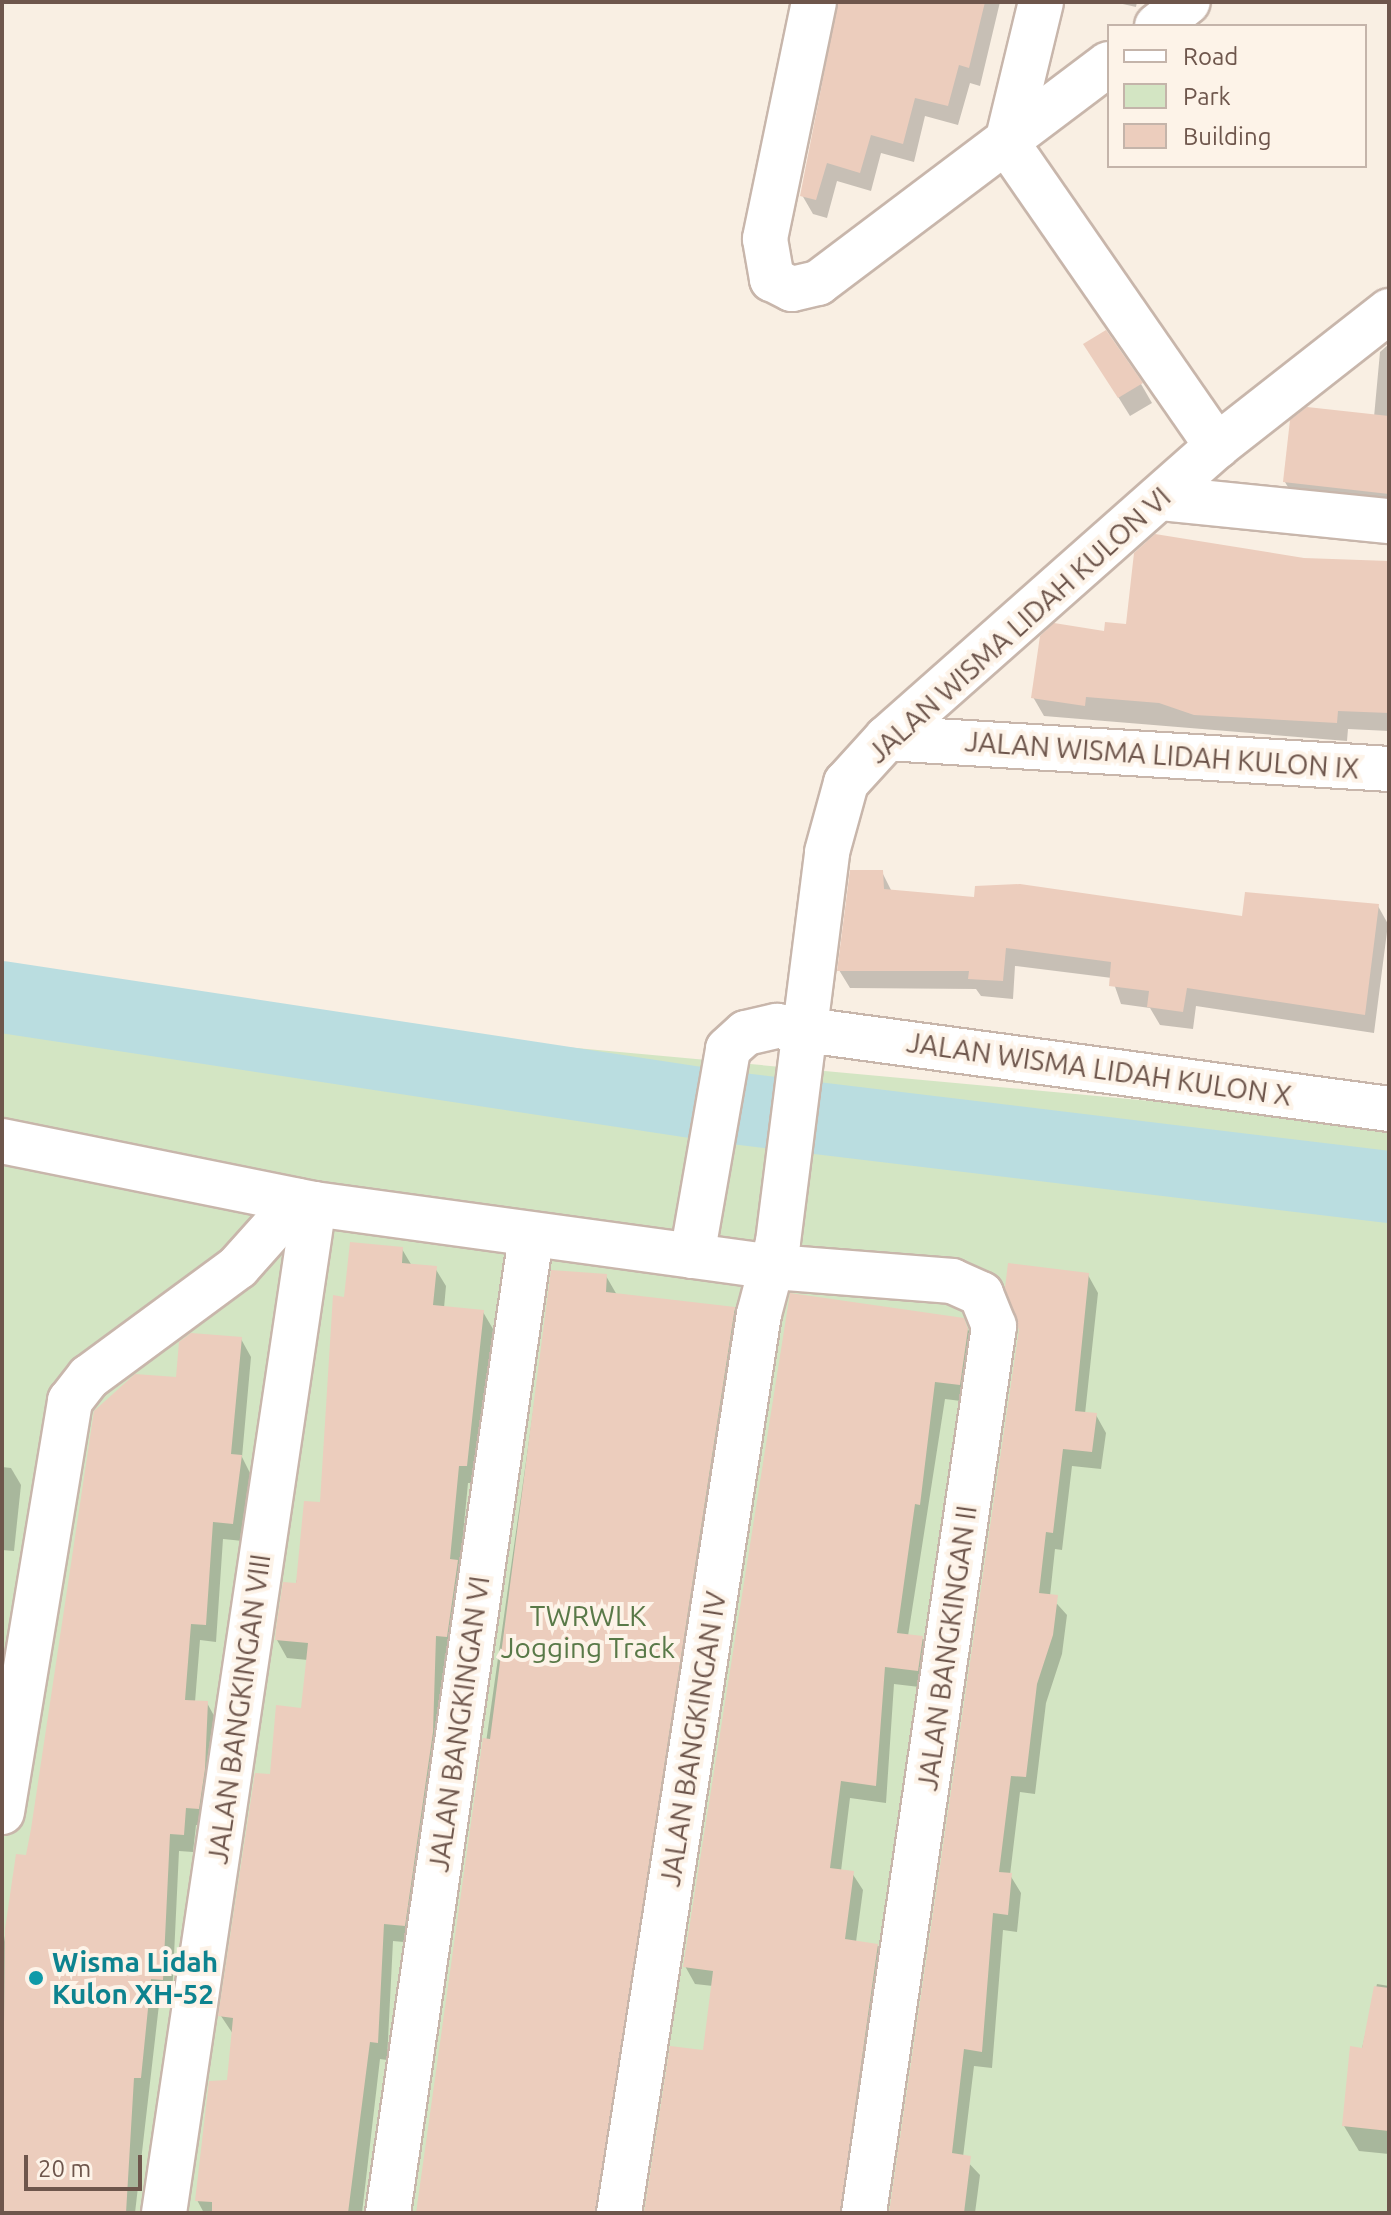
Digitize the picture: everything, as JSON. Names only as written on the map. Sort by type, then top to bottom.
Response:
[{"type":"street","points":[[814,2],[769,202],[767,258],[772,279],[782,286],[818,283],[1107,66]]},
{"type":"street","points":[[1041,2],[1007,143],[1217,446]]},
{"type":"street","points":[[1160,24],[1188,2]]},
{"type":"street","name":"JALAN WISMA LIDAH KULON VI","points":[[797,1108],[793,1028],[833,818],[846,783],[887,738],[1217,446],[1389,311]]},
{"type":"street","points":[[1161,498],[1389,521]]},
{"type":"street","name":"JALAN WISMA LIDAH KULON IX","points":[[887,738],[1389,769]]},
{"type":"street","points":[[692,1256],[717,1093],[728,1049],[746,1033],[793,1028]]},
{"type":"street","name":"JALAN WISMA LIDAH KULON X","points":[[793,1028],[1389,1109]]},
{"type":"street","name":"JALAN BANGKINGAN IV","points":[[619,2213],[759,1314],[774,1267],[797,1108]]},
{"type":"street","name":"JALAN BANGKINGAN II","points":[[2,1141],[305,1203],[774,1267],[952,1281],[981,1294],[994,1326],[864,2213]]},
{"type":"street","points":[[2,1812],[70,1401],[89,1377],[238,1267],[305,1203]]},
{"type":"street","name":"JALAN BANGKINGAN VIII","points":[[164,2213],[305,1203]]},
{"type":"street","name":"JALAN BANGKINGAN VI","points":[[388,2213],[531,1236]]},
{"type":"green space","name":"TWRWLK Jogging Track","points":[[2,995],[1389,1123],[1389,2213],[2,2213]]},
{"type":"building","points":[[838,2],[985,2],[969,68],[959,65],[948,106],[915,98],[903,144],[871,135],[860,173],[827,163],[816,200],[800,196]]},
{"type":"building","points":[[1106,330],[1143,383],[1118,398],[1083,344]]},
{"type":"building","points":[[1307,407],[1389,416],[1389,494],[1283,482],[1290,420]]},
{"type":"building","points":[[1155,534],[1304,558],[1389,561],[1389,713],[1338,711],[1337,723],[1194,715],[1159,703],[1086,697],[1085,706],[1031,698],[1040,636],[1054,623],[1104,631],[1105,622],[1126,624],[1134,553]]},
{"type":"building","points":[[850,870],[883,870],[884,889],[974,897],[975,886],[1020,884],[1242,916],[1245,892],[1379,904],[1365,1015],[1187,988],[1183,1012],[1147,1007],[1149,991],[1109,986],[1111,962],[1006,948],[1003,981],[968,979],[969,971],[837,971]]},
{"type":"building","points":[[350,1242],[403,1247],[402,1263],[437,1266],[433,1305],[484,1310],[467,1466],[459,1466],[450,1559],[458,1560],[447,1637],[436,1636],[433,1732],[405,1926],[384,1924],[378,2043],[370,2042],[348,2213],[212,2213],[212,2202],[195,2201],[209,2081],[227,2080],[233,2018],[218,2016],[255,1773],[270,1774],[276,1705],[301,1708],[308,1643],[275,1640],[276,1628],[283,1582],[296,1583],[304,1501],[320,1502],[333,1295],[344,1297]]},
{"type":"building","points":[[1008,1263],[1089,1273],[1075,1411],[1097,1413],[1092,1452],[1063,1449],[1053,1533],[1046,1532],[1039,1593],[1058,1595],[1053,1635],[1037,1684],[1026,1777],[1011,1776],[999,1872],[1012,1873],[1008,1915],[993,1913],[982,2052],[964,2049],[952,2153],[971,2156],[964,2213],[889,2213],[1019,1330],[1005,1288]]},
{"type":"building","points":[[551,1270],[607,1274],[606,1292],[735,1307],[595,2213],[416,2213],[483,1738],[490,1739]]},
{"type":"building","points":[[790,1293],[964,1318],[968,1329],[960,1385],[935,1382],[920,1505],[915,1504],[897,1633],[923,1636],[918,1671],[885,1667],[876,1786],[841,1781],[830,1868],[854,1871],[845,1939],[878,1944],[840,2213],[644,2213],[670,2046],[703,2050],[713,1971],[683,1967]]},
{"type":"building","points":[[191,1333],[242,1337],[231,1454],[242,1455],[233,1524],[213,1522],[206,1625],[191,1624],[185,1700],[208,1701],[205,1769],[199,1809],[186,1808],[184,1835],[170,1834],[163,1980],[151,1979],[141,2078],[134,2078],[126,2213],[2,2213],[5,1929],[16,1854],[26,1855],[31,1829],[94,1411],[135,1374],[176,1377],[179,1342]]},
{"type":"building","points":[[1374,1986],[1389,1988],[1389,2131],[1342,2126],[1350,2046],[1362,2048]]},
{"type":"waterway","points":[[2,997],[725,1107],[1389,1187]]},
{"type":"place","name":"Wisma Lidah Kulon XH-52","points":[[36,1978]]}]
